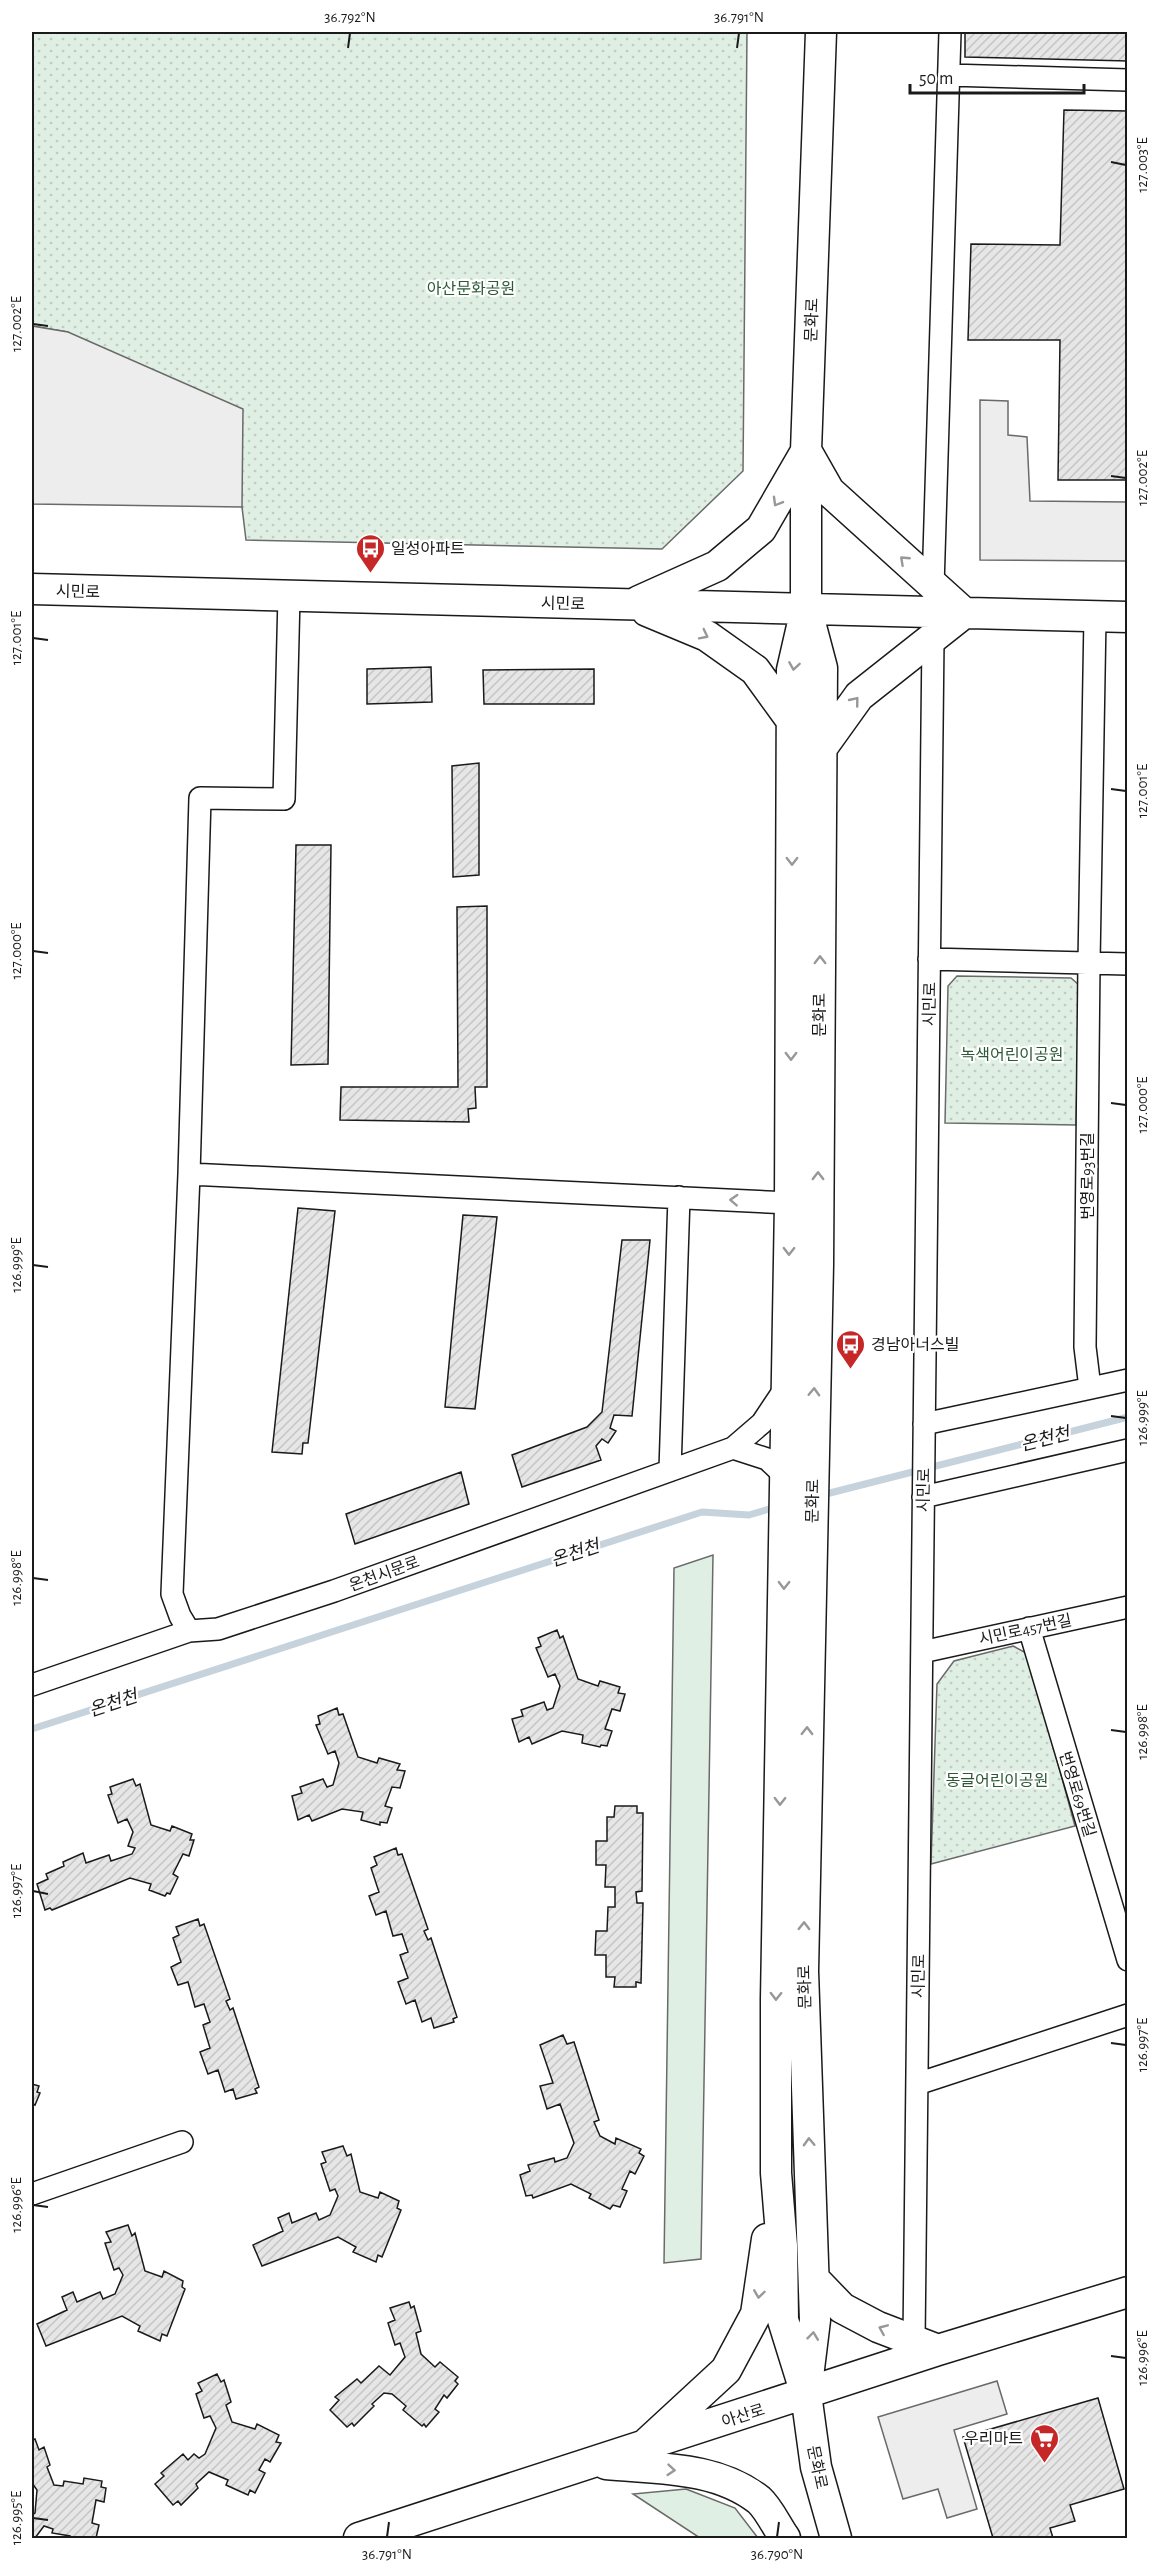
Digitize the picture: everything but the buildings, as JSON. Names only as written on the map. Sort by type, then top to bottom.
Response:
[{"type":"main road","name":"문화로","points":[[788,1461],[792,670],[806,609],[806,451],[821,32]]},
{"type":"main road","points":[[806,451],[829,491],[964,613],[859,696],[821,748]]},
{"type":"main road","points":[[631,604],[717,566],[761,530],[806,451]]},
{"type":"main road","name":"시민로","points":[[32,590],[1128,617]]},
{"type":"main road","points":[[631,604],[707,636],[746,663],[755,670],[792,721]]},
{"type":"main road","name":"문화로","points":[[788,1461],[818,1253],[822,668],[806,609]]},
{"type":"main road","points":[[788,1461],[798,1524]]},
{"type":"main road","name":"문화로","points":[[798,1524],[776,1976],[776,2173],[782,2246],[783,2320],[806,2394],[816,2467],[836,2538]]},
{"type":"main road","name":"문화로","points":[[798,1524],[803,1971],[815,2320],[806,2394]]},
{"type":"main road","points":[[643,2447],[726,2370],[756,2314],[776,2173]]},
{"type":"main road","points":[[814,2279],[842,2308],[878,2327],[926,2345]]},
{"type":"main road","name":"아산로","points":[[359,2538],[806,2394],[926,2345],[1128,2292]]},
{"type":"main road","points":[[591,2463],[692,2471],[728,2481],[760,2501],[785,2538]]},
{"type":"street","points":[[933,587],[950,32]]},
{"type":"street","points":[[949,75],[1128,80]]},
{"type":"street","points":[[189,1631],[180,1616],[172,1594],[189,1174],[200,798],[284,799],[289,596]]},
{"type":"street","points":[[1089,963],[1095,616]]},
{"type":"street","name":"시민로","points":[[926,2345],[917,2084],[933,639]]},
{"type":"street","points":[[929,959],[1128,964]]},
{"type":"street","name":"번영로93번길","points":[[1089,963],[1085,1347],[1090,1388]]},
{"type":"street","points":[[189,1174],[790,1203]]},
{"type":"street","points":[[670,1470],[679,1197]]},
{"type":"street","points":[[924,1424],[1128,1380]]},
{"type":"street","points":[[733,1448],[762,1423],[787,1387]]},
{"type":"street","points":[[733,1448],[788,1461]]},
{"type":"street","name":"온천시문로","points":[[32,1685],[189,1631],[218,1629],[334,1591],[733,1448]]},
{"type":"street","points":[[923,1497],[1128,1450]]},
{"type":"street","name":"시민로457번길","points":[[922,1652],[1128,1607]]},
{"type":"street","name":"번영로69번길","points":[[1029,1628],[1128,1960]]},
{"type":"street","points":[[917,2084],[1128,2015]]},
{"type":"street","points":[[32,2194],[182,2142]]},
{"type":"green space","name":"아산문화공원","points":[[32,32],[747,32],[743,471],[662,549],[246,540],[242,507],[68,332],[32,326]]},
{"type":"green space","name":"녹색어린이공원","points":[[957,976],[1071,978],[1079,985],[1076,1125],[945,1123],[948,986]]},
{"type":"green space","points":[[713,1555],[701,2259],[664,2263],[674,1568]]},
{"type":"green space","name":"동글어린이공원","points":[[1013,1646],[1028,1654],[1075,1826],[931,1864],[937,1684],[954,1661]]},
{"type":"green space","points":[[686,2489],[735,2508],[758,2538],[700,2538],[633,2494]]},
{"type":"shaded area","points":[[32,326],[68,332],[243,409],[242,507],[32,504]]},
{"type":"shaded area","points":[[980,400],[1008,401],[1008,435],[1027,437],[1030,501],[1127,502],[1127,561],[980,560]]},
{"type":"shaded area","points":[[997,2381],[1007,2414],[954,2430],[977,2509],[947,2518],[938,2489],[903,2499],[878,2417]]},
{"type":"waterway","name":"온천천","points":[[822,1495],[1128,1417]]},
{"type":"waterway","name":"온천천","points":[[32,1729],[702,1512],[749,1515],[776,1507]]},
{"type":"place","name":"일성아파트","points":[[370,574]]},
{"type":"place","name":"경남아너스빌","points":[[850,1370]]},
{"type":"place","name":"우리마트","points":[[1044,2464]]}]
